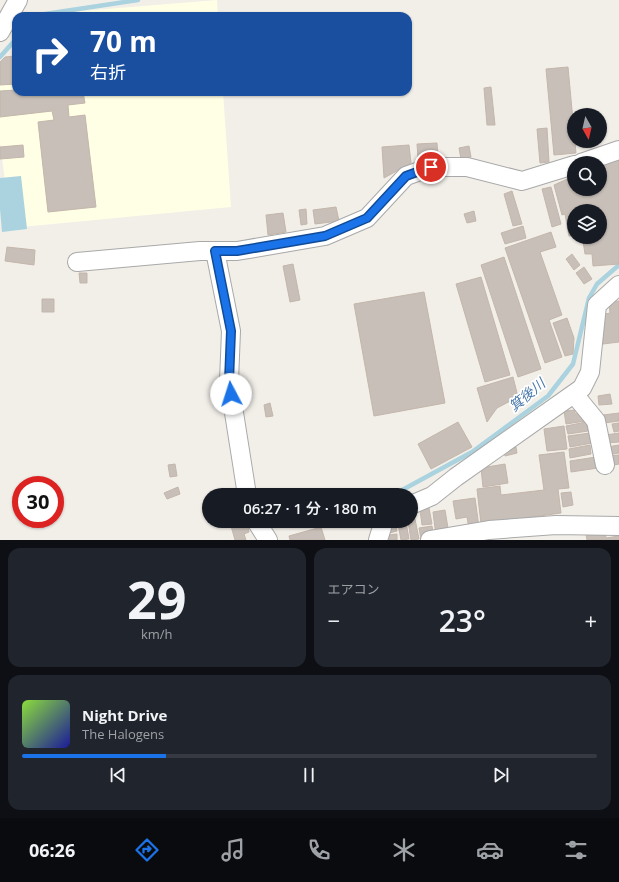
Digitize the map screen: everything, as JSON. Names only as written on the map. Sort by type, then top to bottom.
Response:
[{"type":"street","points":[[0,32],[18,0]]},
{"type":"street","points":[[601,156],[619,150]]},
{"type":"street","points":[[77,262],[200,251],[237,251],[325,236],[367,218],[406,176],[431,167],[467,167],[522,181],[567,167]]},
{"type":"street","points":[[215,251],[231,331],[229,381],[246,488]]},
{"type":"street","points":[[418,502],[432,496],[456,477],[582,388],[590,372],[597,305],[619,284]]},
{"type":"street","points":[[574,394],[596,421],[605,465]]},
{"type":"street","points":[[430,540],[489,530],[556,525],[619,526]]},
{"type":"street","points":[[260,528],[268,540]]},
{"type":"street","points":[[378,540],[382,528]]},
{"type":"shaded area","points":[[217,0],[218,12],[70,12]]},
{"type":"shaded area","points":[[12,57],[12,96],[223,96],[231,207],[11,228],[0,142],[0,64]]},
{"type":"water","points":[[21,176],[27,229],[2,232],[0,178]]},
{"type":"building","points":[[12,56],[12,84],[0,85],[0,62],[5,57]]},
{"type":"building","points":[[568,67],[572,108],[567,108],[567,148],[576,148],[576,153],[554,155],[546,69]]},
{"type":"building","points":[[491,87],[495,125],[487,125],[484,88]]},
{"type":"building","points":[[12,90],[12,96],[84,96],[85,103],[68,105],[69,117],[85,115],[96,207],[48,212],[38,122],[54,120],[52,111],[0,117],[0,91]]},
{"type":"building","points":[[547,128],[549,162],[540,163],[537,129]]},
{"type":"building","points":[[437,143],[438,157],[418,158],[417,144]]},
{"type":"building","points":[[23,145],[24,157],[0,159],[0,147]]},
{"type":"building","points":[[409,145],[411,163],[384,178],[382,147]]},
{"type":"building","points":[[469,146],[471,157],[461,159],[459,148]]},
{"type":"building","points":[[619,156],[619,264],[593,266],[592,254],[585,254],[583,244],[607,244],[607,204],[567,204],[567,225],[565,214],[562,215],[554,185],[567,179],[567,196],[607,196],[607,161]]},
{"type":"building","points":[[551,187],[561,224],[552,227],[542,189]]},
{"type":"building","points":[[512,191],[522,224],[513,226],[504,194]]},
{"type":"building","points":[[336,207],[339,221],[315,224],[313,210]]},
{"type":"building","points":[[306,209],[307,224],[301,225],[299,210]]},
{"type":"building","points":[[474,211],[476,221],[467,223],[464,214]]},
{"type":"building","points":[[283,213],[286,232],[268,235],[266,215]]},
{"type":"building","points":[[523,226],[526,238],[505,244],[501,233]]},
{"type":"building","points":[[551,232],[556,247],[540,252],[562,315],[549,320],[562,357],[545,363],[505,248]]},
{"type":"building","points":[[7,247],[35,250],[34,265],[5,261]]},
{"type":"building","points":[[572,254],[580,265],[574,270],[566,259]]},
{"type":"building","points":[[504,257],[541,369],[518,377],[481,265]]},
{"type":"building","points":[[293,264],[300,300],[290,302],[283,266]]},
{"type":"building","points":[[584,267],[592,279],[584,284],[576,273]]},
{"type":"building","points":[[79,273],[87,273],[87,283],[80,283]]},
{"type":"building","points":[[481,277],[510,375],[485,382],[456,284]]},
{"type":"building","points":[[424,292],[445,403],[374,416],[354,304]]},
{"type":"building","points":[[42,299],[54,299],[54,312],[42,312]]},
{"type":"building","points":[[619,301],[619,342],[603,344],[599,315],[610,313],[609,302]]},
{"type":"building","points":[[567,318],[574,338],[573,354],[565,356],[553,323]]},
{"type":"building","points":[[513,377],[518,397],[497,408],[487,422],[477,388]]},
{"type":"building","points":[[610,394],[612,404],[599,405],[598,396]]},
{"type":"building","points":[[270,403],[273,416],[266,417],[264,405]]},
{"type":"building","points":[[575,410],[575,414],[584,413],[585,421],[566,424],[564,411]]},
{"type":"building","points":[[619,413],[619,421],[604,423],[603,415]]},
{"type":"building","points":[[458,422],[472,447],[431,469],[418,444]]},
{"type":"building","points":[[586,422],[588,431],[568,434],[566,426]]},
{"type":"building","points":[[619,423],[619,431],[614,432],[612,424]]},
{"type":"building","points":[[564,426],[567,449],[547,451],[544,429]]},
{"type":"building","points":[[590,433],[592,443],[570,447],[568,436]]},
{"type":"building","points":[[619,433],[619,442],[607,443],[606,435]]},
{"type":"building","points":[[590,445],[591,454],[570,458],[569,449]]},
{"type":"building","points":[[619,445],[619,453],[608,455],[607,447]]},
{"type":"building","points":[[516,447],[517,453],[505,456],[504,450]]},
{"type":"building","points":[[564,452],[569,488],[558,489],[561,513],[481,524],[477,489],[500,486],[501,495],[544,490],[539,455]]},
{"type":"building","points":[[619,455],[619,464],[609,466],[608,456]]},
{"type":"building","points":[[596,457],[598,468],[571,472],[570,461]]},
{"type":"building","points":[[175,464],[177,476],[170,477],[168,465]]},
{"type":"building","points":[[505,464],[508,483],[483,487],[481,468]]},
{"type":"building","points":[[178,487],[180,494],[167,499],[164,493]]},
{"type":"building","points":[[571,492],[573,505],[563,507],[561,493]]},
{"type":"building","points":[[475,498],[479,527],[469,529],[467,517],[456,519],[453,501]]},
{"type":"building","points":[[429,508],[432,524],[422,525],[420,510]]},
{"type":"building","points":[[445,510],[449,534],[436,536],[433,512]]},
{"type":"building","points":[[432,526],[434,537],[421,539],[419,528]]},
{"type":"building","points":[[232,528],[248,528],[249,532],[244,534],[246,540],[235,540]]},
{"type":"building","points":[[321,528],[325,540],[290,540],[289,536]]},
{"type":"building","points":[[385,528],[396,528],[397,531],[386,534]]},
{"type":"building","points":[[399,528],[407,528],[409,539],[401,540]]},
{"type":"building","points":[[409,528],[417,528],[419,539],[411,540]]},
{"type":"building","points":[[605,531],[606,538],[619,536],[619,540],[587,540],[586,534]]},
{"type":"building","points":[[397,534],[397,540],[382,540],[381,536]]},
{"type":"waterway","points":[[58,12],[138,0]]},
{"type":"waterway","points":[[0,57],[12,44]]},
{"type":"waterway","name":"箕後川","points":[[406,488],[472,452],[548,396],[573,364],[589,298],[597,284],[619,265]]},
{"type":"route","points":[[231,394],[229,381],[231,331],[215,251],[237,251],[325,236],[367,218],[406,176],[431,167]]}]
